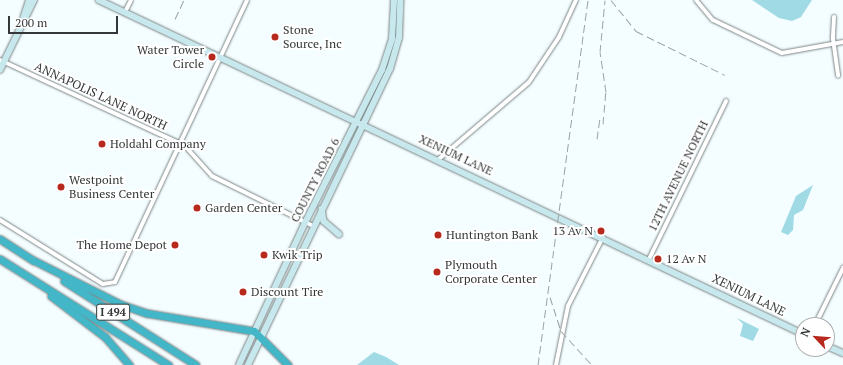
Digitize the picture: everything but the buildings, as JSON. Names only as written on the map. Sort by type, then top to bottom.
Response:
[{"type":"highway","name":"I 494","points":[[0,240],[196,365]]},
{"type":"highway","name":"I 494","points":[[0,259],[168,365]]},
{"type":"highway","points":[[31,260],[120,304],[146,313],[254,331],[261,336],[288,365]]},
{"type":"highway","points":[[30,278],[105,337],[129,365]]},
{"type":"main road","points":[[23,20],[29,0]]},
{"type":"main road","points":[[0,70],[2,60],[34,0]]},
{"type":"main road","name":"XENIUM LANE","points":[[99,0],[604,237],[795,330]]},
{"type":"main road","name":"COUNTY ROAD 6","points":[[239,365],[305,222],[358,121],[388,55],[394,0]]},
{"type":"main road","name":"COUNTY ROAD 6","points":[[248,365],[313,226],[364,124],[395,53],[400,0]]},
{"type":"main road","points":[[322,208],[324,221],[339,234]]},
{"type":"street","points":[[125,12],[131,0]]},
{"type":"street","points":[[0,220],[109,285],[118,277],[247,0]]},
{"type":"street","points":[[439,159],[529,82],[559,37],[576,0]]},
{"type":"street","points":[[696,0],[713,20],[776,51],[795,54],[812,45],[843,42]]},
{"type":"street","points":[[834,18],[833,43],[838,76]]},
{"type":"street","name":"ANNAPOLIS LANE NORTH","points":[[2,60],[180,144],[196,154],[212,176],[313,226]]},
{"type":"street","name":"12TH AVENUE NORTH","points":[[649,259],[726,101]]},
{"type":"street","points":[[556,365],[568,306],[604,237]]},
{"type":"street","points":[[819,317],[843,268]]},
{"type":"water","points":[[752,0],[812,0],[801,17],[792,21],[779,18]]},
{"type":"water","points":[[813,185],[803,210],[794,215],[793,230],[788,235],[781,232],[796,196]]},
{"type":"water","points":[[737,318],[759,329],[753,341],[740,336],[743,324]]},
{"type":"water","points":[[374,352],[386,357],[399,365],[357,365]]},
{"type":"railway","points":[[175,19],[184,0]]},
{"type":"railway","points":[[538,365],[588,0]]},
{"type":"railway","points":[[603,124],[606,92],[600,52],[605,0]]},
{"type":"railway","points":[[611,0],[636,31],[725,75]]},
{"type":"railway","points":[[597,139],[600,117]]},
{"type":"railway","points":[[550,297],[561,331],[592,365]]},
{"type":"place","name":"Stone Source, Inc","points":[[275,37]]},
{"type":"place","name":"Water Tower Circle","points":[[212,57]]},
{"type":"place","name":"Holdahl Company","points":[[102,144]]},
{"type":"place","name":"Westpoint Business Center","points":[[61,187]]},
{"type":"place","name":"Garden Center","points":[[197,208]]},
{"type":"place","name":"13 Av N","points":[[601,231]]},
{"type":"place","name":"Huntington Bank","points":[[438,235]]},
{"type":"place","name":"The Home Depot","points":[[175,245]]},
{"type":"place","name":"Kwik Trip","points":[[264,255]]},
{"type":"place","name":"12 Av N","points":[[658,259]]},
{"type":"place","name":"Plymouth Corporate Center","points":[[437,272]]},
{"type":"place","name":"Discount Tire","points":[[243,292]]}]
